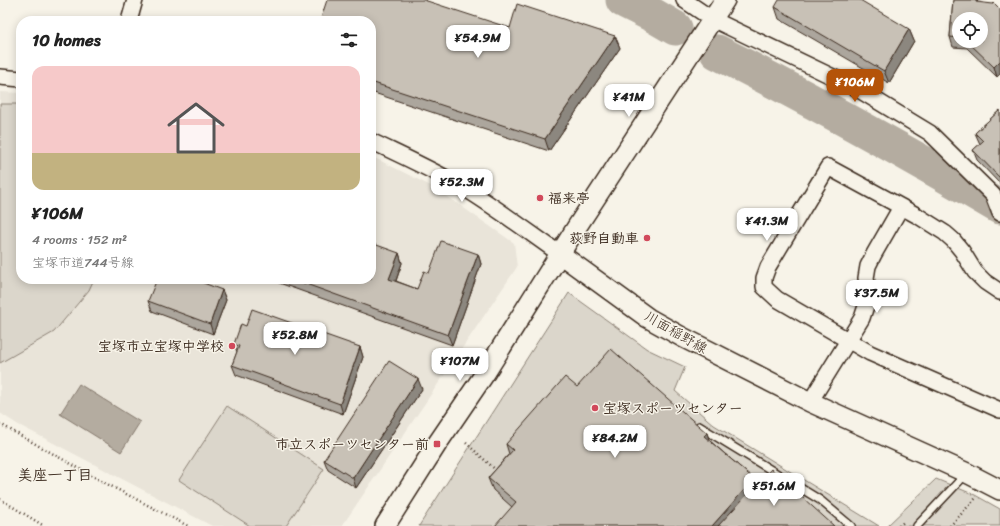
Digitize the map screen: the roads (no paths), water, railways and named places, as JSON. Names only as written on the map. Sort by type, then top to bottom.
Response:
[{"type":"street","points":[[130,16],[135,0]]},
{"type":"street","points":[[684,0],[712,19],[856,88],[930,133],[993,195],[1000,212]]},
{"type":"street","points":[[385,526],[437,444],[484,375],[582,218],[725,0]]},
{"type":"street","points":[[0,78],[16,79]]},
{"type":"street","name":"川面稲野線","points":[[376,143],[431,170],[468,191],[501,212],[648,318],[682,337],[810,402],[967,473],[1000,490]]},
{"type":"street","points":[[1000,292],[985,282],[975,272],[962,250],[953,240],[938,228],[828,167],[768,267],[764,278],[764,287],[777,299],[870,353],[1000,410]]},
{"type":"street","points":[[810,402],[862,318],[866,306],[868,290],[866,278],[868,266],[900,207]]},
{"type":"lane","points":[[699,426],[820,500],[851,526]]},
{"type":"lane","points":[[917,526],[967,473]]},
{"type":"waterway","points":[[623,0],[675,28]]},
{"type":"waterway","points":[[717,52],[860,127],[1000,207]]},
{"type":"place","name":"福来亭","points":[[540,198]]},
{"type":"place","name":"荻野自動車","points":[[647,238]]},
{"type":"place","name":"宝塚市立宝塚中学校","points":[[232,346]]},
{"type":"place","name":"宝塚スポーツセンター","points":[[595,408]]},
{"type":"place","name":"市立スポーツセンター前","points":[[437,444]]},
{"type":"district","name":"美座一丁目","points":[[55,475]]}]
